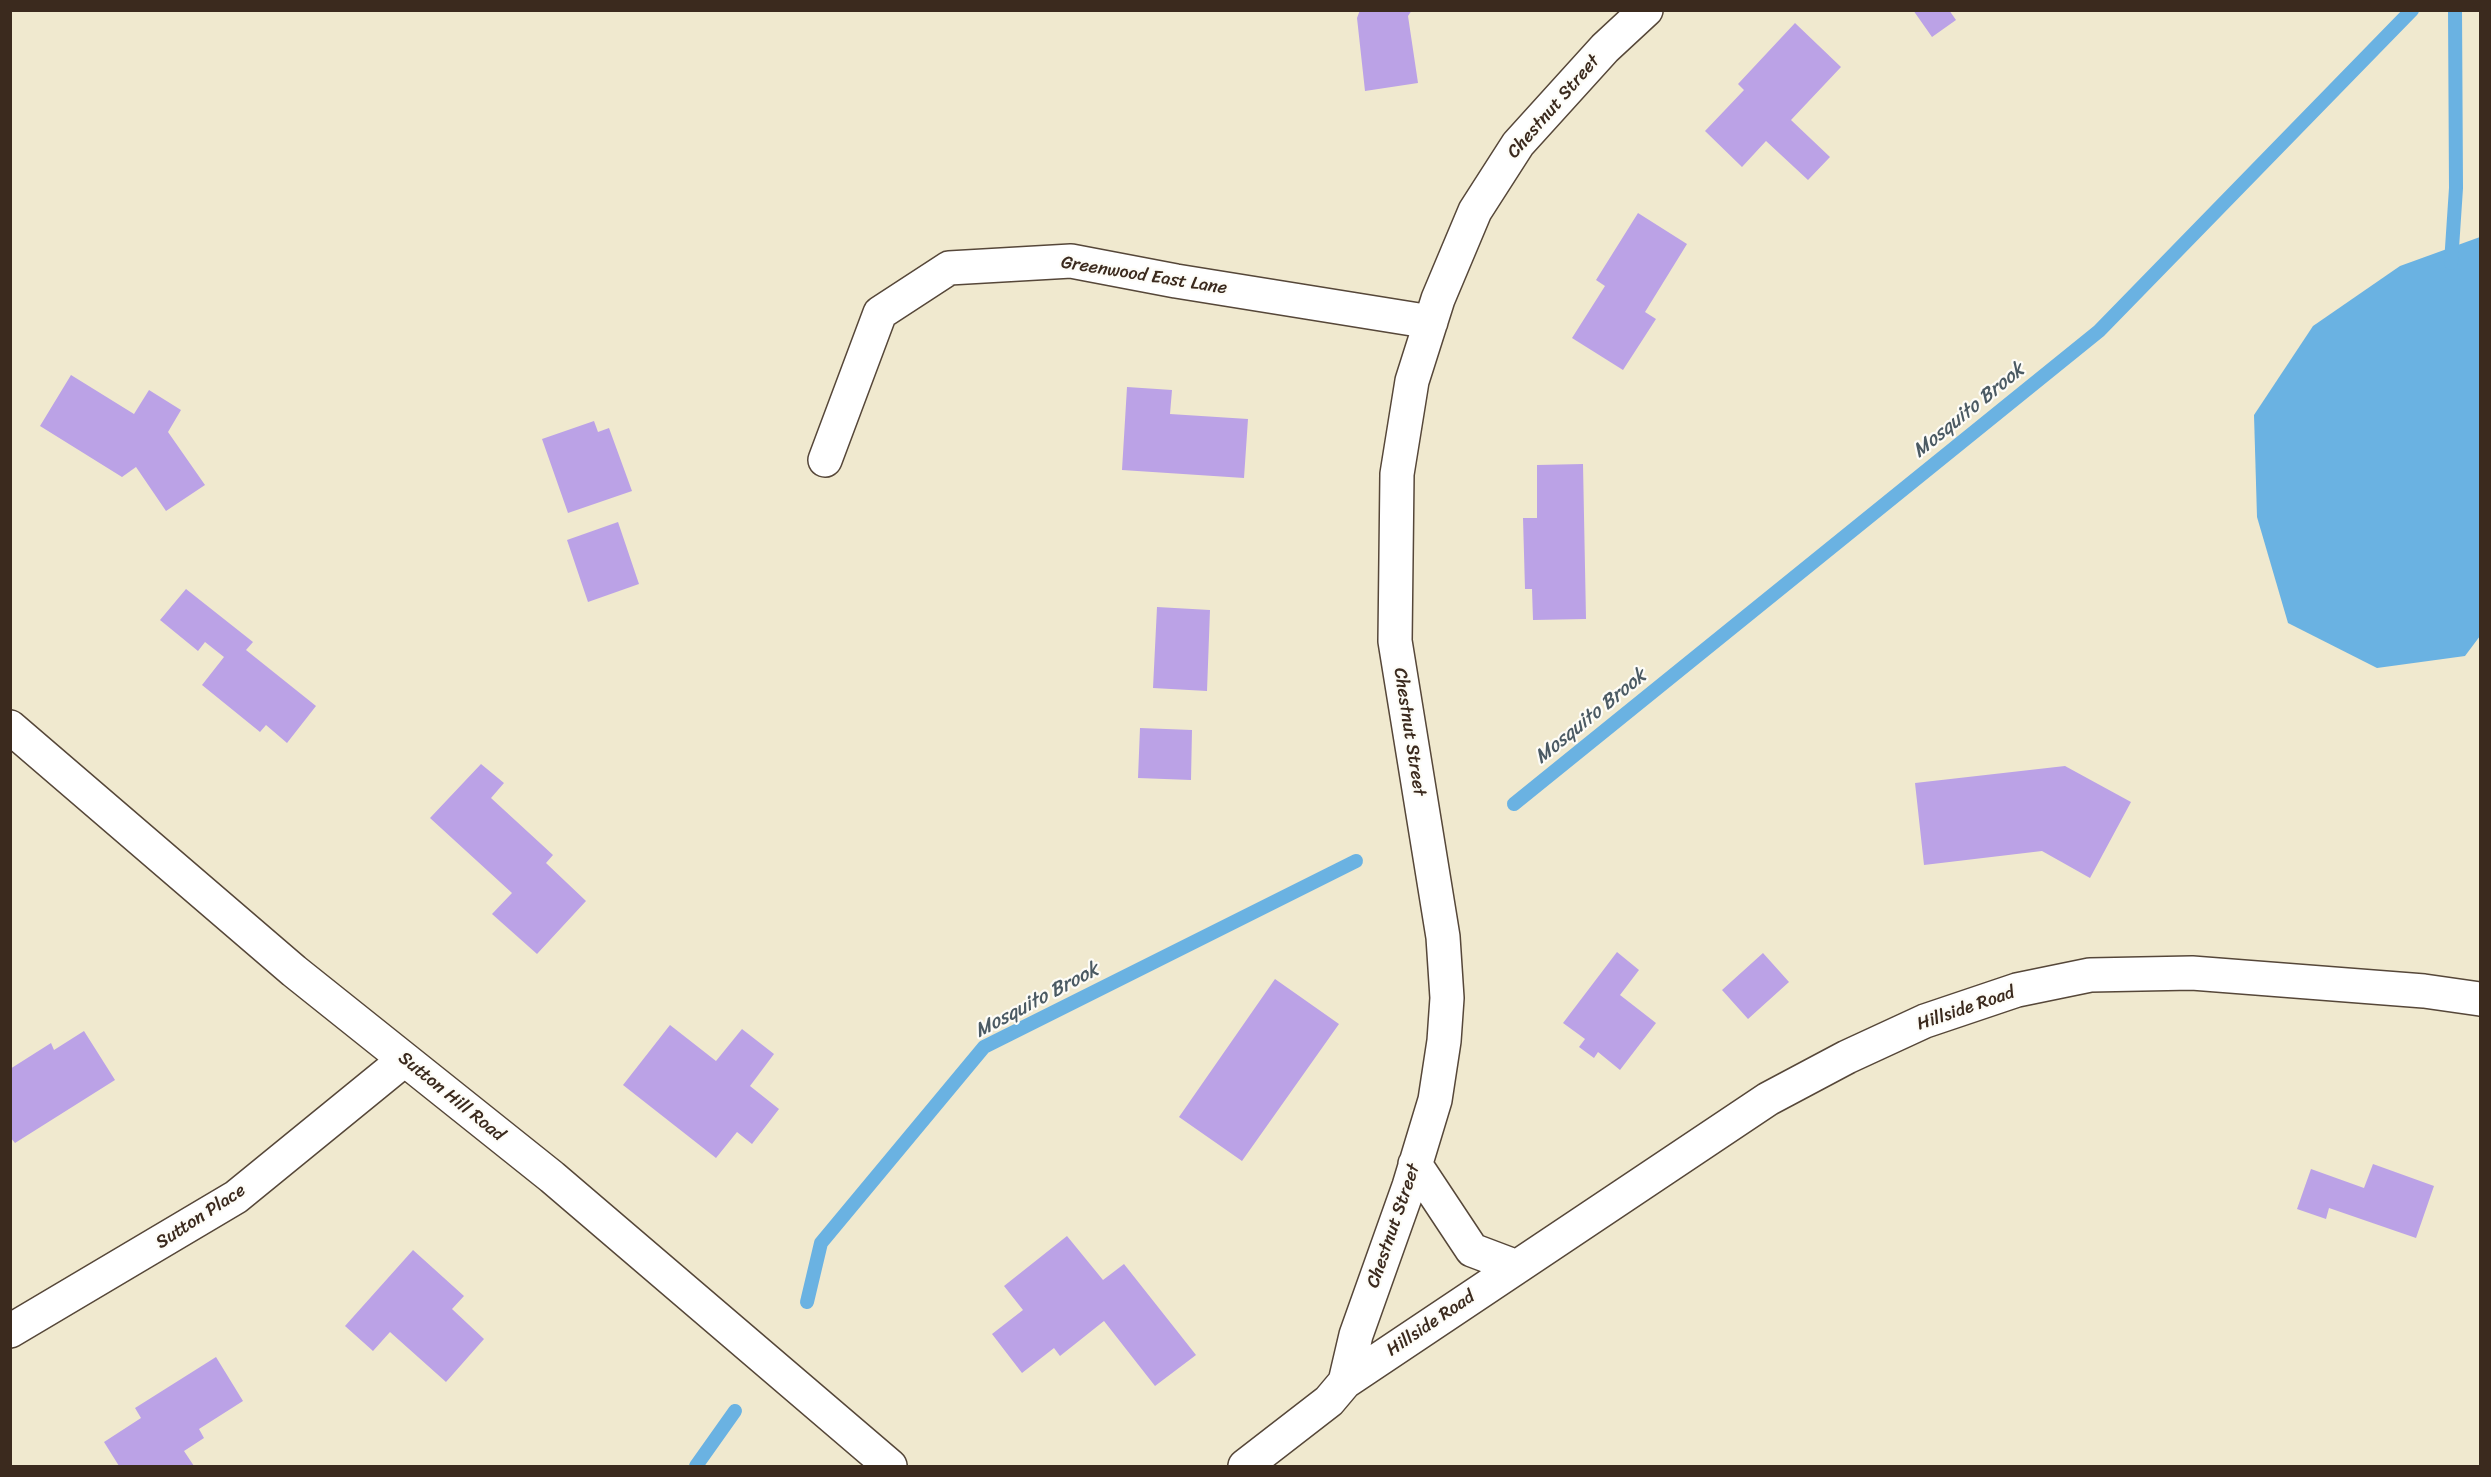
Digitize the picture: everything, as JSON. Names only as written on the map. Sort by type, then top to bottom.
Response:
[{"type":"street","name":"Chestnut Street","points":[[1245,1467],[1329,1401],[1345,1382],[1356,1335],[1435,1100],[1444,1041],[1447,998],[1443,937],[1395,641],[1397,474],[1412,381],[1431,322],[1475,211],[1518,144],[1605,48],[1646,10]]},
{"type":"street","name":"Greenwood East Lane","points":[[825,460],[880,313],[949,268],[1071,261],[1176,281],[1431,322]]},
{"type":"street","name":"Sutton Hill Road","points":[[10,727],[287,965],[552,1177],[890,1467]]},
{"type":"street","name":"Hillside Road","points":[[1345,1382],[1768,1099],[1925,1021],[2017,990],[2090,975],[2192,973],[2424,991],[2481,999]]},
{"type":"street","name":"Sutton Place","points":[[10,1331],[236,1197],[404,1060]]},
{"type":"street","points":[[1415,1164],[1472,1250],[1517,1266]]},
{"type":"water","points":[[2480,237],[2480,636],[2465,656],[2377,668],[2288,623],[2257,517],[2254,415],[2313,326],[2400,266]]},
{"type":"building","points":[[1360,10],[1412,10],[1408,16],[1418,83],[1365,91],[1357,18]]},
{"type":"building","points":[[1913,10],[1949,10],[1956,20],[1932,37]]},
{"type":"building","points":[[1795,23],[1841,67],[1791,120],[1830,157],[1808,180],[1766,141],[1742,167],[1705,131],[1744,90],[1738,84]]},
{"type":"building","points":[[1638,213],[1687,244],[1645,312],[1656,319],[1623,370],[1572,338],[1605,286],[1596,280]]},
{"type":"building","points":[[71,375],[134,414],[149,390],[181,410],[168,432],[205,485],[166,511],[136,467],[122,477],[40,426]]},
{"type":"building","points":[[1127,387],[1172,390],[1170,414],[1248,419],[1244,478],[1122,470]]},
{"type":"building","points":[[594,421],[598,432],[609,428],[632,491],[568,513],[542,439]]},
{"type":"building","points":[[1583,464],[1586,619],[1533,620],[1532,589],[1525,589],[1523,518],[1537,518],[1537,465]]},
{"type":"building","points":[[618,522],[639,584],[588,602],[567,540]]},
{"type":"building","points":[[186,589],[253,642],[246,650],[316,706],[287,743],[266,725],[260,732],[202,685],[224,657],[205,642],[198,651],[160,620]]},
{"type":"building","points":[[1157,607],[1210,610],[1207,691],[1153,688]]},
{"type":"building","points":[[1140,728],[1192,730],[1191,780],[1138,778]]},
{"type":"building","points":[[481,764],[504,783],[491,798],[553,855],[546,863],[586,901],[537,954],[492,914],[512,893],[430,818]]},
{"type":"building","points":[[2065,766],[2131,802],[2090,878],[2042,851],[1924,865],[1915,783]]},
{"type":"building","points":[[1617,952],[1639,970],[1620,995],[1656,1023],[1620,1070],[1598,1052],[1594,1058],[1579,1047],[1585,1039],[1563,1023]]},
{"type":"building","points":[[1763,953],[1789,982],[1748,1019],[1722,990]]},
{"type":"building","points":[[1275,979],[1339,1024],[1242,1161],[1179,1117]]},
{"type":"building","points":[[670,1025],[716,1061],[742,1029],[774,1054],[750,1086],[779,1109],[752,1144],[737,1132],[716,1158],[623,1085]]},
{"type":"building","points":[[84,1031],[115,1080],[15,1143],[10,1137],[10,1069],[51,1043],[54,1050]]},
{"type":"building","points":[[2373,1164],[2434,1186],[2416,1238],[2329,1208],[2326,1219],[2297,1209],[2311,1169],[2364,1188]]},
{"type":"building","points":[[1067,1236],[1103,1280],[1124,1264],[1196,1355],[1155,1386],[1104,1321],[1060,1356],[1054,1348],[1022,1373],[992,1334],[1023,1310],[1004,1286]]},
{"type":"building","points":[[413,1250],[464,1296],[452,1309],[484,1339],[446,1382],[390,1332],[373,1351],[345,1326]]},
{"type":"building","points":[[216,1357],[243,1401],[199,1429],[204,1438],[184,1451],[194,1466],[119,1466],[104,1442],[141,1418],[135,1408]]},
{"type":"waterway","name":"Mosquito Brook","points":[[1514,804],[2099,331],[2412,10]]},
{"type":"waterway","points":[[2451,263],[2456,188],[2455,10]]},
{"type":"waterway","name":"Mosquito Brook","points":[[807,1302],[821,1243],[984,1047],[1356,861]]},
{"type":"waterway","name":"Mosquito Brook","points":[[696,1466],[735,1411]]}]
